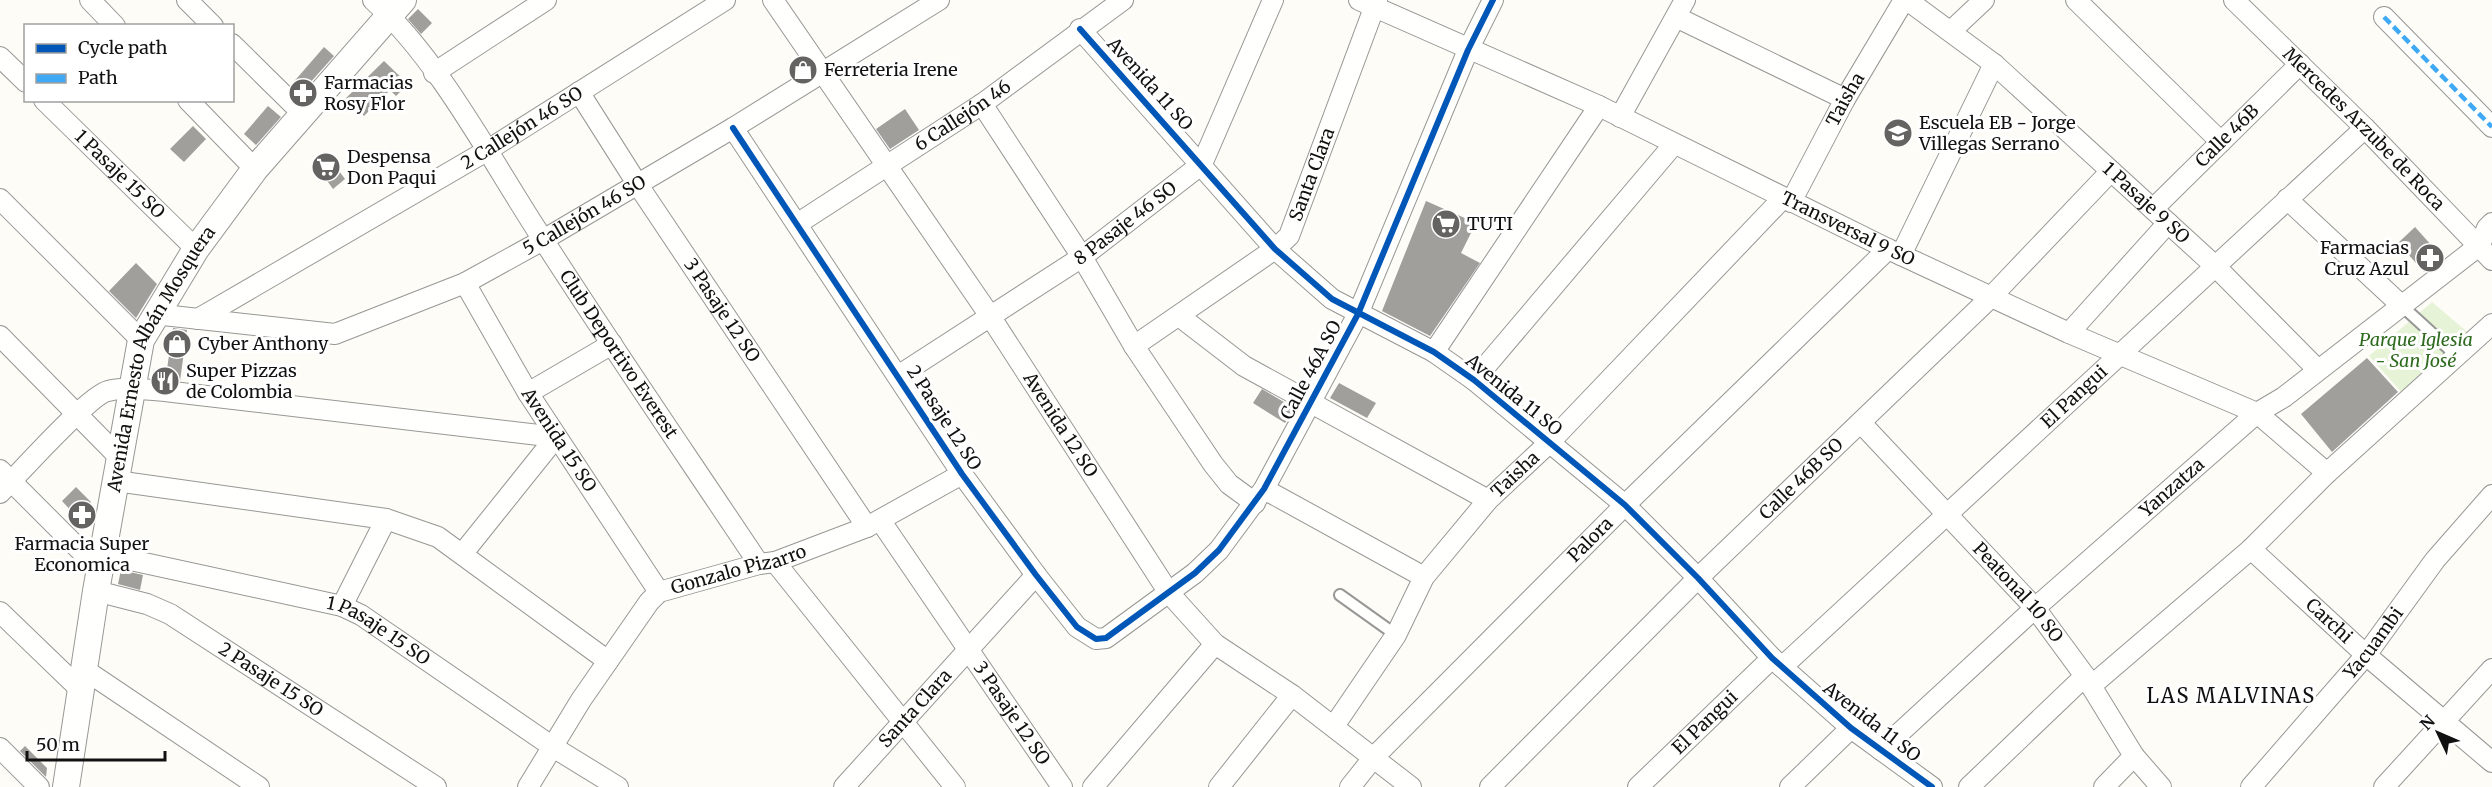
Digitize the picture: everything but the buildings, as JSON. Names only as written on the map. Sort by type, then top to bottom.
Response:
[{"type":"street","points":[[90,0],[113,24]]},
{"type":"street","points":[[187,0],[211,24]]},
{"type":"street","points":[[434,73],[546,0]]},
{"type":"street","name":"2 Callejón 46 SO","points":[[198,319],[488,150],[725,0]]},
{"type":"street","name":"Avenida 12 SO","points":[[773,0],[990,316],[1169,593],[1215,644],[1292,695],[1411,787]]},
{"type":"street","name":"5 Callejón 46 SO","points":[[198,319],[335,334],[465,283],[543,240],[733,128],[939,0]]},
{"type":"street","name":"6 Callejón 46","points":[[797,224],[888,167],[981,104],[1080,29],[1123,0]]},
{"type":"street","name":"8 Pasaje 46 SO","points":[[898,376],[1082,257],[1202,164],[1273,0]]},
{"type":"street","name":"Calle 46A SO","points":[[1169,593],[1219,550],[1259,496],[1312,402],[1358,314],[1468,50],[1493,0]]},
{"type":"street","name":"1 Pasaje 9 SO","points":[[1905,0],[1994,64],[2214,265],[2318,370]]},
{"type":"street","name":"Taisha","points":[[1334,726],[1396,635],[1424,577],[1488,500],[1549,443],[1787,200],[1905,0]]},
{"type":"street","points":[[1951,31],[1984,0]]},
{"type":"street","points":[[2076,0],[2221,142]]},
{"type":"street","name":"Mercedes Arzube de Roca","points":[[2234,0],[2488,249]]},
{"type":"street","name":"Transversal 9 SO","points":[[1370,2],[1468,50],[1599,106],[1787,200],[1991,297],[2069,333],[2257,413],[2327,473]]},
{"type":"street","name":"Santa Clara","points":[[1134,346],[1275,249],[1294,228],[1370,2]]},
{"type":"street","name":"Club Deportivo Everest","points":[[389,5],[488,150],[543,240],[612,344],[767,563],[955,787]]},
{"type":"street","name":"Avenida Ernesto Albán Mosquera","points":[[66,787],[100,572],[141,340],[154,314],[196,249],[255,169],[303,114],[389,5]]},
{"type":"street","points":[[1620,117],[1681,9],[1845,99]]},
{"type":"street","points":[[2384,17],[2492,127]]},
{"type":"street","name":"Avenida 11 SO","points":[[1080,29],[1275,249],[1332,299],[1434,352],[1474,381],[1624,505],[1698,578],[1777,662],[1851,728],[1932,787]]},
{"type":"street","points":[[234,46],[303,114]]},
{"type":"street","points":[[0,57],[24,80]]},
{"type":"street","name":"Palora","points":[[1350,787],[1374,758],[1624,505],[1895,252],[1994,64]]},
{"type":"street","name":"Calle 46B","points":[[2153,209],[2300,64]]},
{"type":"street","name":"3 Pasaje 12 SO","points":[[579,92],[638,184],[874,524],[969,648],[1062,787]]},
{"type":"street","name":"1 Pasaje 15 SO","points":[[46,102],[196,249]]},
{"type":"street","points":[[190,102],[255,169]]},
{"type":"street","points":[[981,104],[1082,257],[1134,346],[1213,464],[1229,484],[1259,496],[1424,577]]},
{"type":"street","points":[[1434,352],[1599,106]]},
{"type":"street","name":"2 Pasaje 12 SO","points":[[733,128],[962,474],[1077,627],[1096,639],[1117,633],[1169,593]]},
{"type":"street","name":"El Pangui","points":[[1638,787],[1946,512],[2365,128]]},
{"type":"street","points":[[1474,381],[1674,144]]},
{"type":"street","name":"Calle 46B SO","points":[[1490,787],[1698,578],[1991,297],[2111,171]]},
{"type":"street","points":[[0,199],[141,340]]},
{"type":"street","points":[[2287,199],[2401,305]]},
{"type":"street","points":[[2069,333],[2168,223]]},
{"type":"street","name":"Yanzatza","points":[[1881,750],[2034,608],[2257,413],[2284,397],[2401,305],[2488,249],[2487,228],[2492,224]]},
{"type":"street","name":"Avenida 15 SO","points":[[465,283],[528,393],[659,592]]},
{"type":"street","points":[[154,314],[198,319]]},
{"type":"street","points":[[1179,316],[1244,366],[1488,500]]},
{"type":"street","points":[[1969,787],[2088,681],[2251,549],[2327,473],[2492,324]]},
{"type":"street","points":[[0,336],[77,414],[118,470],[386,519],[438,537],[608,661]]},
{"type":"street","points":[[528,393],[612,344]]},
{"type":"street","points":[[100,572],[4,482],[105,391],[131,388],[556,437]]},
{"type":"street","name":"Peatonal 10 SO","points":[[1861,423],[2034,608],[2088,681],[2134,756],[2161,787]]},
{"type":"street","points":[[463,554],[556,437]]},
{"type":"street","name":"Gonzalo Pizarro","points":[[528,787],[608,661],[649,602],[659,592],[767,563],[874,524],[962,474]]},
{"type":"street","name":"Yacuambi","points":[[2251,787],[2366,655],[2435,561],[2492,495]]},
{"type":"street","points":[[342,606],[386,519]]},
{"type":"street","name":"Carchi","points":[[2251,549],[2366,655],[2443,723],[2492,762]]},
{"type":"street","name":"1 Pasaje 15 SO","points":[[100,572],[342,606],[361,615],[553,747],[618,787]]},
{"type":"street","name":"2 Pasaje 15 SO","points":[[100,572],[147,604],[170,614],[436,787]]},
{"type":"street","name":"Santa Clara","points":[[844,787],[1036,574]]},
{"type":"street","points":[[0,612],[83,680],[259,787]]},
{"type":"street","points":[[1093,787],[1215,644]]},
{"type":"street","points":[[2384,787],[2492,669]]},
{"type":"street","points":[[1219,787],[1292,695]]},
{"type":"street","points":[[1790,787],[1851,728]]},
{"type":"street","points":[[0,748],[39,787]]},
{"type":"street","points":[[2104,787],[2134,756]]},
{"type":"lane","points":[[2401,305],[2458,357]]},
{"type":"lane","points":[[1340,595],[1396,635]]},
{"type":"green space","name":"Parque Iglesia - San José","points":[[2432,302],[2472,336],[2404,395],[2369,356]]},
{"type":"marked path","points":[[2384,17],[2492,127]]},
{"type":"cycle path","points":[[733,128],[962,474],[1077,627],[1096,639],[1106,638],[1195,573],[1219,550],[1264,489],[1358,314],[1468,50],[1493,0]]},
{"type":"cycle path","points":[[1080,29],[1275,249],[1332,299],[1434,352],[1474,380],[1625,505],[1698,578],[1772,658],[1851,728],[1932,787]]},
{"type":"place","name":"Ferreteria Irene","points":[[803,70]]},
{"type":"place","name":"Farmacias Rosy Flor","points":[[303,93]]},
{"type":"place","name":"Escuela EB - Jorge Villegas Serrano","points":[[1898,133]]},
{"type":"place","name":"Despensa Don Paqui","points":[[326,167]]},
{"type":"place","name":"TUTI","points":[[1446,224]]},
{"type":"place","name":"Farmacias Cruz Azul","points":[[2430,258]]},
{"type":"place","name":"Cyber Anthony","points":[[177,344]]},
{"type":"place","name":"Super Pizzas de Colombia","points":[[165,381]]},
{"type":"place","name":"Farmacia Super Economica","points":[[82,515]]},
{"type":"district","name":"LAS MALVINAS","points":[[2231,696]]}]
